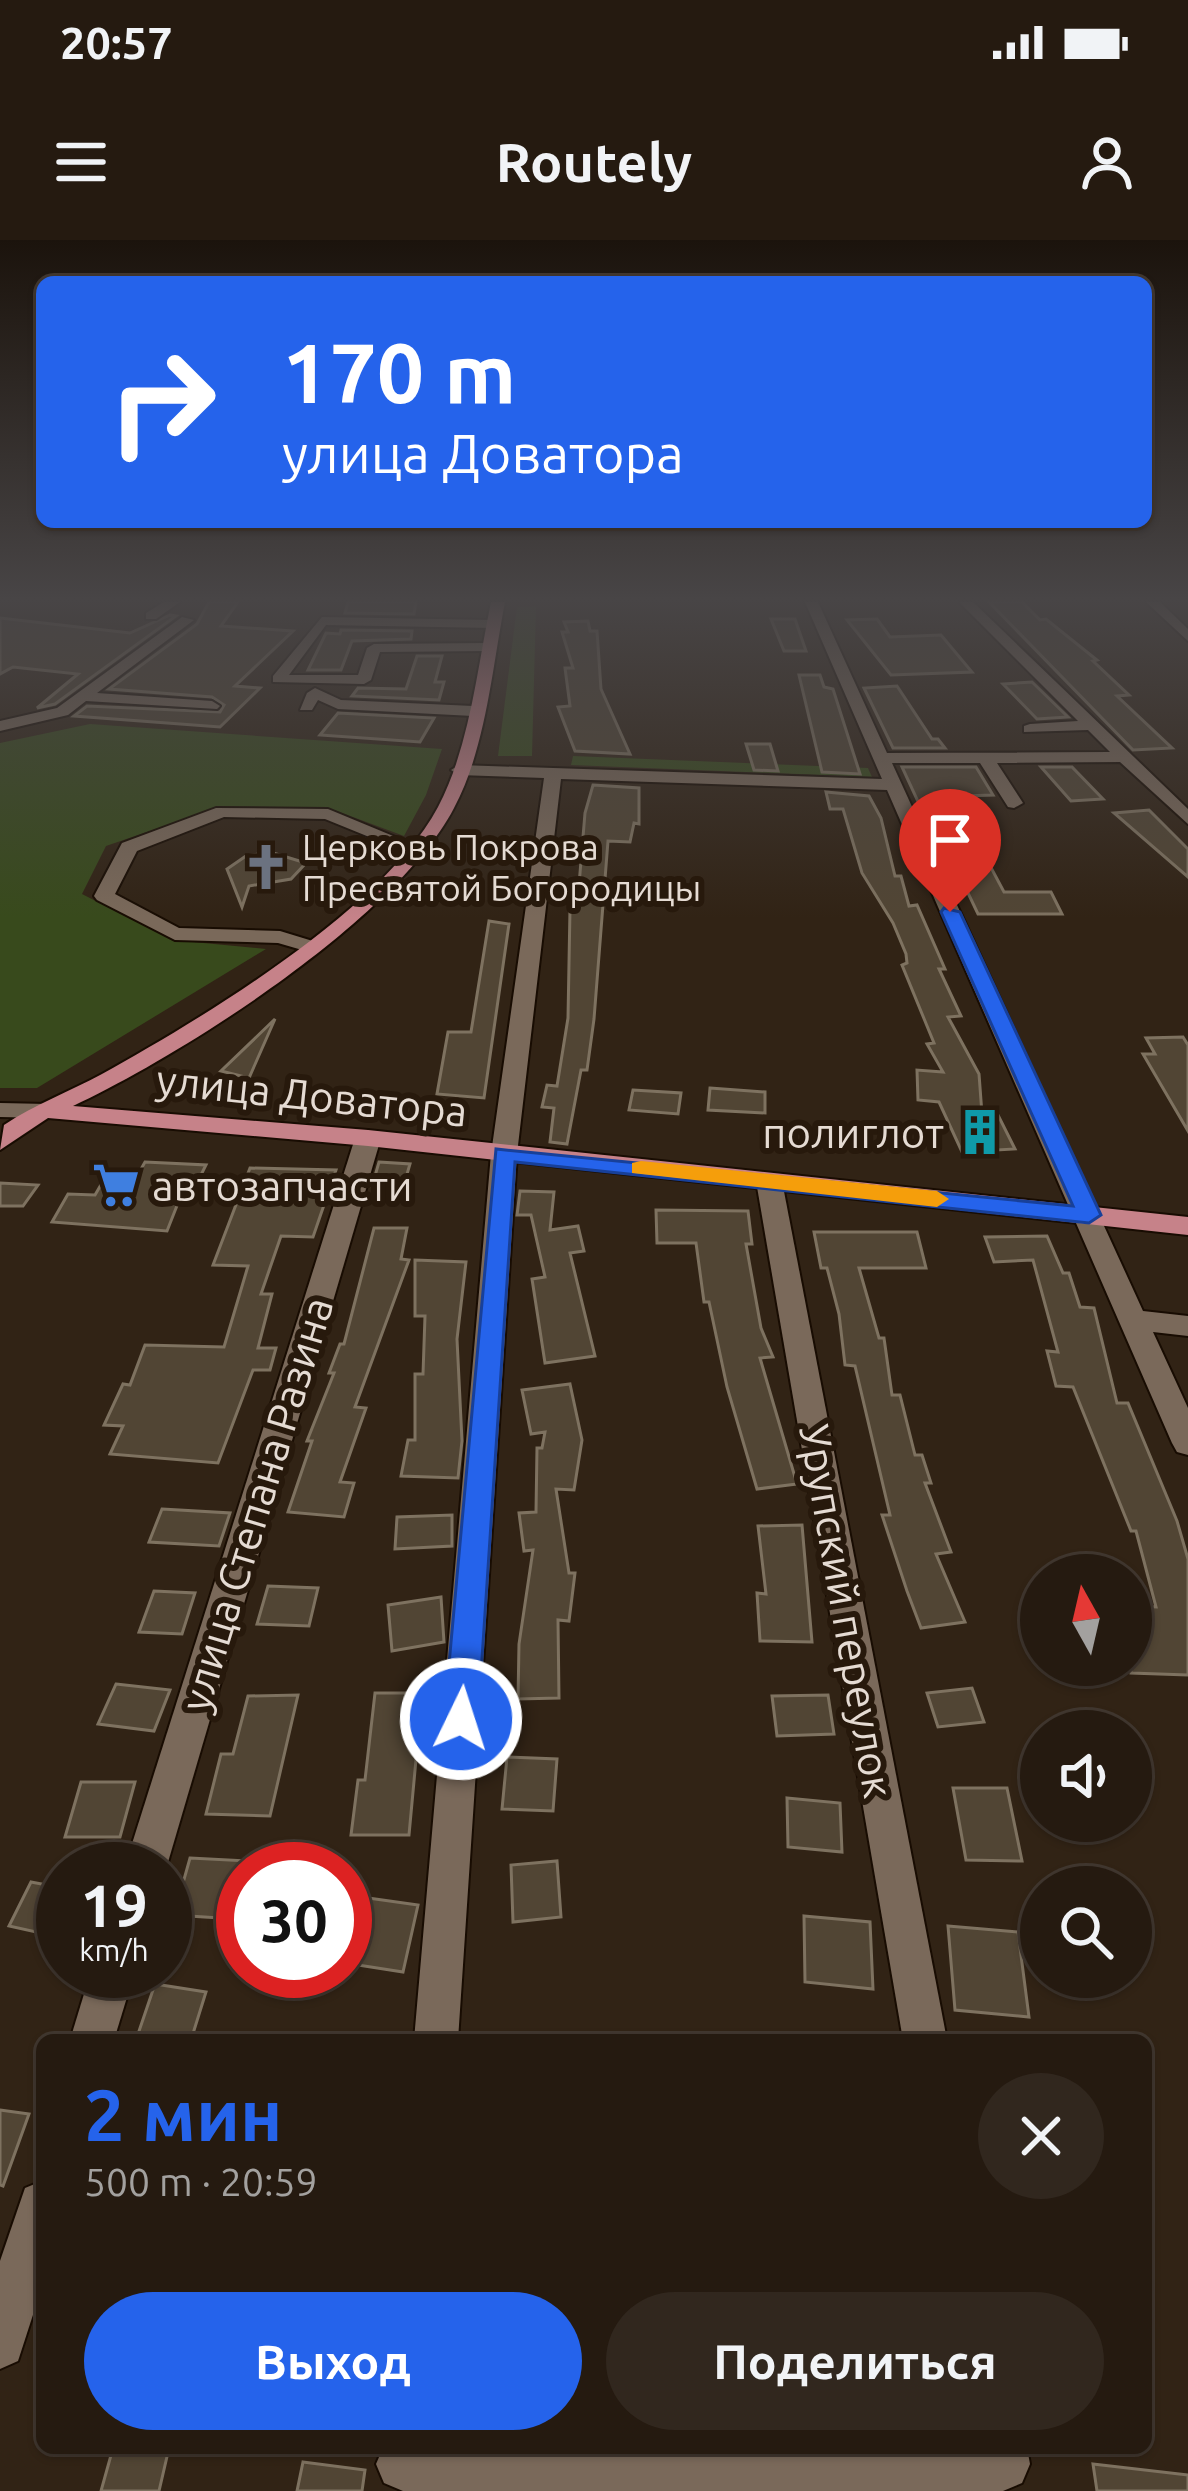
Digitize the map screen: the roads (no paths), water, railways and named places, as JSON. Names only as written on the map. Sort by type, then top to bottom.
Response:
[{"type":"main road","points":[[0,1142],[119,1074],[309,946],[418,850],[448,804],[473,707]]},
{"type":"main road","name":"улица Доватора","points":[[48,1111],[368,1138],[1188,1226]]},
{"type":"street","points":[[0,726],[70,707]]},
{"type":"street","points":[[396,707],[472,711]]},
{"type":"street","points":[[857,707],[1188,1443]]},
{"type":"street","points":[[1076,707],[1188,819]]},
{"type":"street","points":[[1030,729],[1095,725]]},
{"type":"street","points":[[880,758],[1127,757]]},
{"type":"street","points":[[987,760],[1015,803]]},
{"type":"street","points":[[459,770],[892,785]]},
{"type":"street","points":[[436,2034],[504,1154],[553,773]]},
{"type":"street","points":[[309,946],[280,937],[175,934],[104,896],[129,847],[222,812],[328,814],[418,850]]},
{"type":"street","name":"улица Доватора","points":[[0,1110],[48,1111]]},
{"type":"street","name":"улица Степана Разина","points":[[153,1842],[368,1138]]},
{"type":"street","name":"Урупский переулок","points":[[769,1181],[924,2034]]},
{"type":"street","points":[[1135,1320],[1188,1326]]},
{"type":"street","points":[[94,2034],[105,1998]]},
{"type":"street","points":[[0,2342],[36,2225]]},
{"type":"street","points":[[403,2468],[1003,2464],[1001,2454]]},
{"type":"place","name":"Церковь Покрова Пресвятой Богородицы","points":[[266,867]]},
{"type":"place","name":"полиглот","points":[[980,1132]]},
{"type":"place","name":"автозапчасти","points":[[116,1185]]}]
